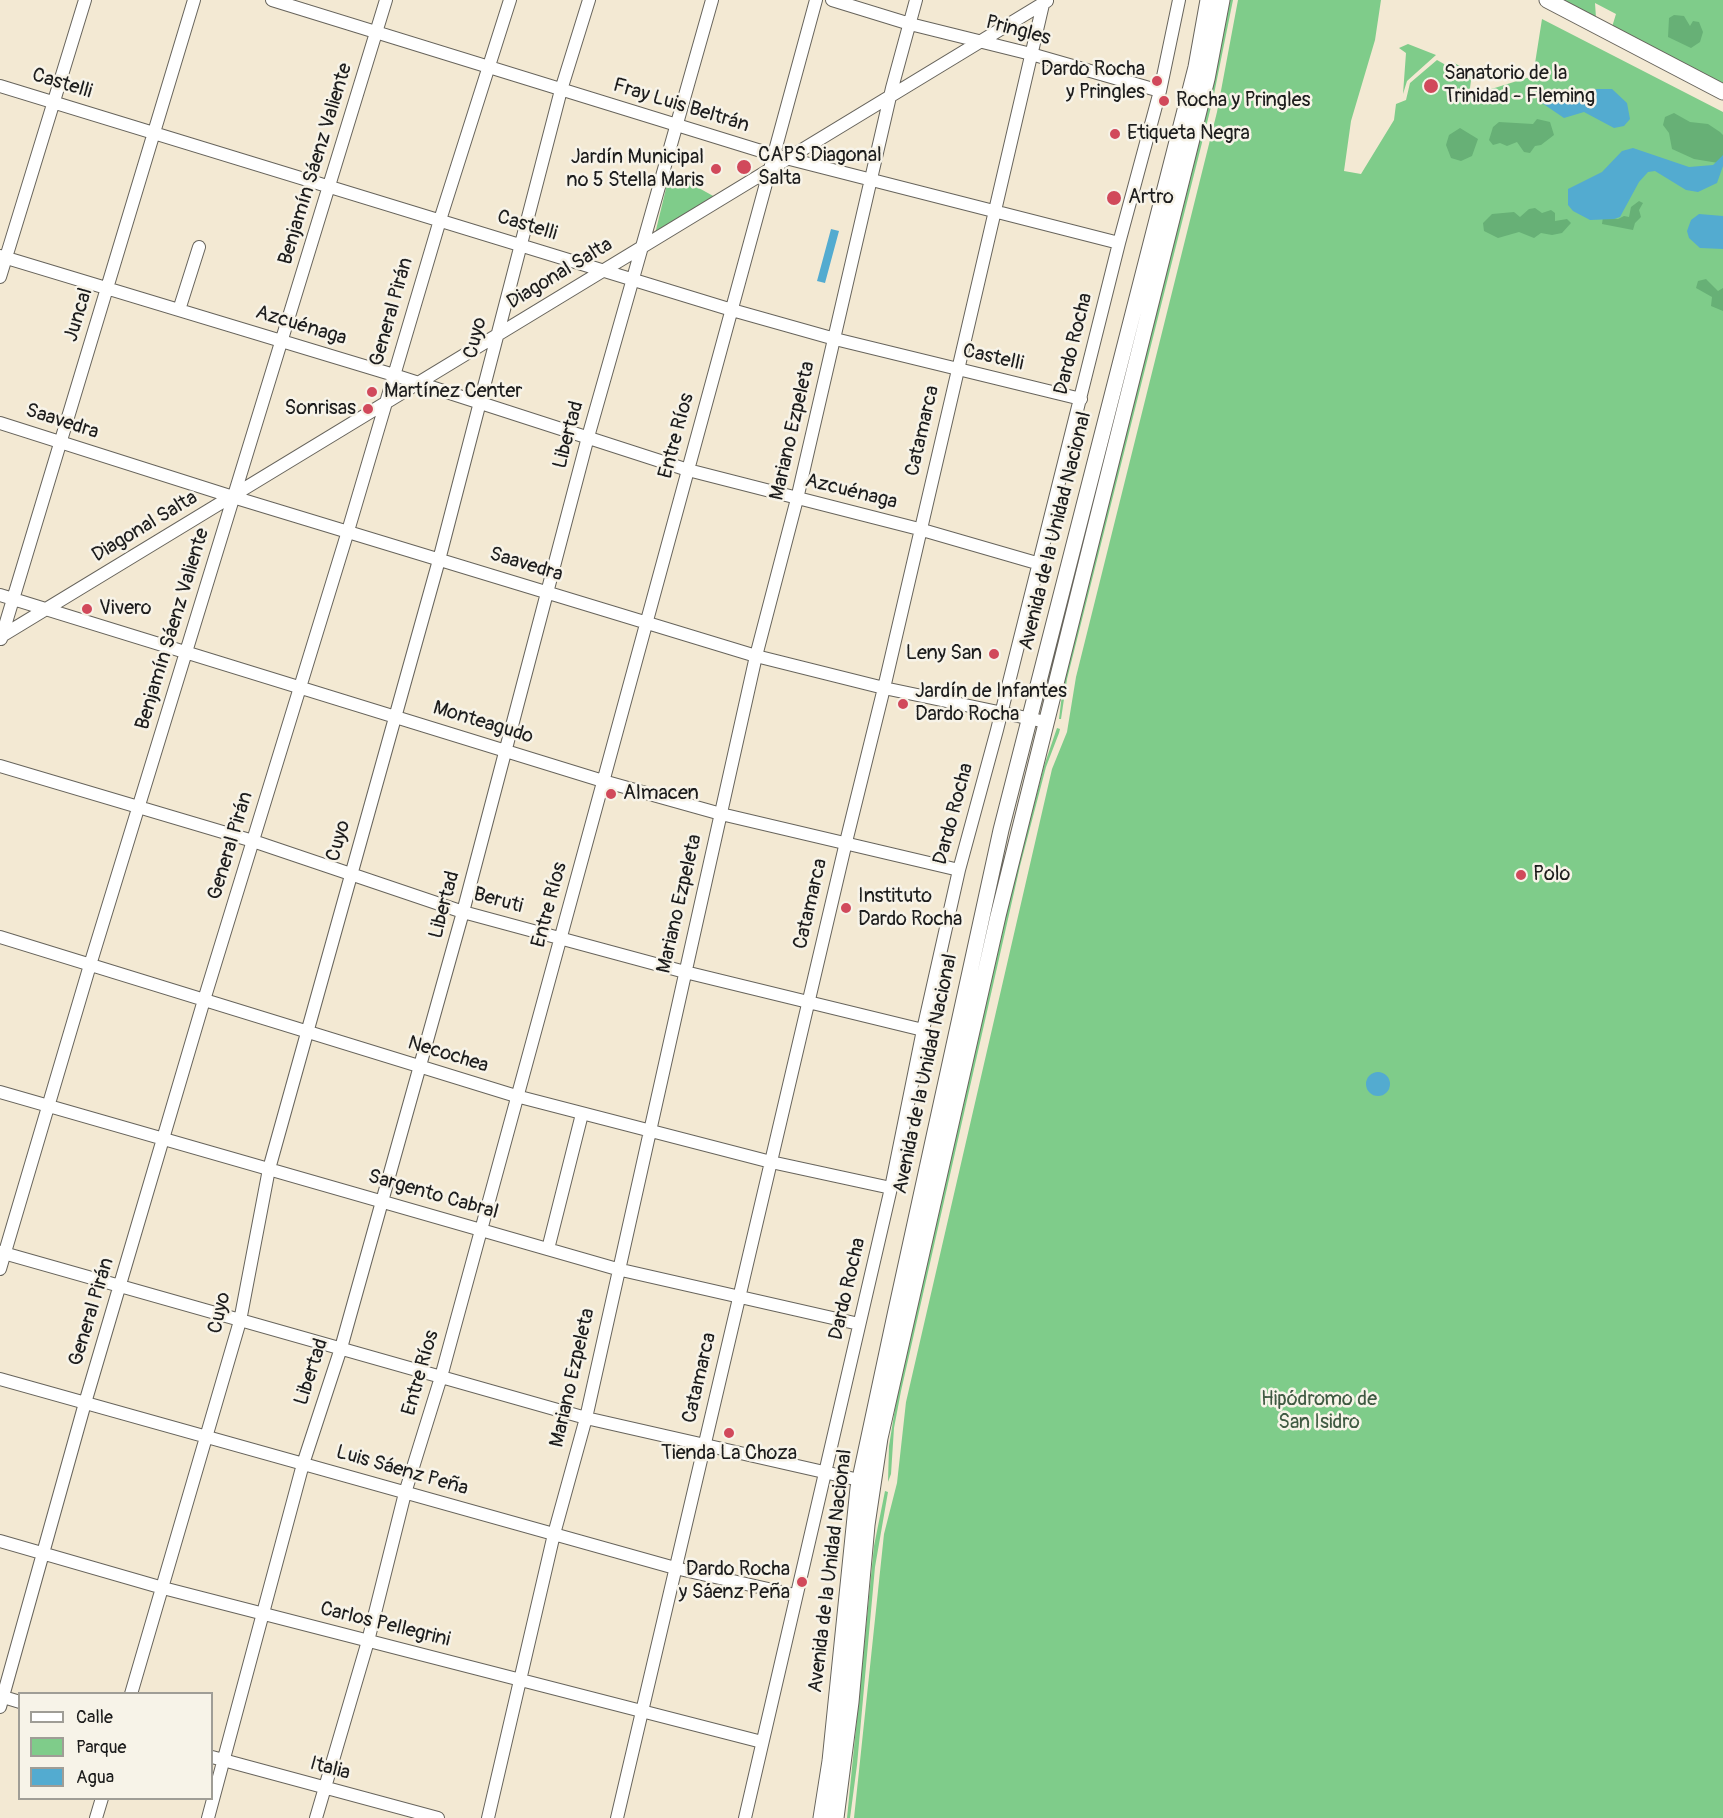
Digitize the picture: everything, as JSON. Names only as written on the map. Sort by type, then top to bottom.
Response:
[{"type":"main road","name":"Avenida de la Unidad Nacional","points":[[821,1818],[866,1482],[1001,830],[1196,67],[1208,0]]},
{"type":"main road","name":"Avenida de la Unidad Nacional","points":[[836,1818],[851,1702],[866,1482],[907,1317],[998,916],[1207,79],[1222,0]]},
{"type":"main road","points":[[1547,0],[1723,92]]},
{"type":"street","points":[[0,277],[3,257],[85,0]]},
{"type":"street","name":"Juncal","points":[[1,638],[194,0]]},
{"type":"street","name":"Fray Luis Beltrán","points":[[272,0],[774,155],[1119,243]]},
{"type":"street","name":"Benjamín Sáenz Valiente","points":[[0,1269],[2,1249],[49,1106],[90,965],[386,0]]},
{"type":"street","name":"General Pirán","points":[[1,1700],[85,1403],[204,1000],[348,531],[440,220],[510,0]]},
{"type":"street","name":"Cuyo","points":[[132,1692],[240,1321],[269,1168],[439,560],[561,90],[589,0]]},
{"type":"street","name":"Libertad","points":[[213,1785],[217,1759],[265,1614],[303,1464],[341,1348],[463,912],[505,750],[550,592],[588,437],[712,0]]},
{"type":"street","name":"Entre Ríos","points":[[316,1818],[368,1641],[405,1493],[441,1377],[816,0]]},
{"type":"street","name":"Pringles","points":[[832,0],[910,24],[1031,54],[1160,91]]},
{"type":"street","name":"Mariano Ezpeleta","points":[[488,1818],[554,1534],[586,1418],[756,656],[797,500],[891,96],[916,0]]},
{"type":"street","name":"Dardo Rocha","points":[[745,1818],[891,1188],[959,870],[1040,564],[1119,243],[1160,91],[1179,0]]},
{"type":"street","name":"Diagonal Salta","points":[[1,638],[1045,1]]},
{"type":"street","name":"Catamarca","points":[[617,1818],[1045,1]]},
{"type":"street","name":"Castelli","points":[[0,86],[732,310],[835,339],[1081,399]]},
{"type":"street","points":[[179,310],[199,247]]},
{"type":"street","name":"Azcuénaga","points":[[3,257],[420,383],[688,470],[797,500],[919,529],[1040,564]]},
{"type":"street","name":"Saavedra","points":[[0,423],[233,497],[756,656],[884,688],[1046,722]]},
{"type":"street","name":"Monteagudo","points":[[0,595],[603,781],[721,814],[959,870]]},
{"type":"street","name":"Beruti","points":[[0,766],[253,842],[463,912],[685,972],[808,1000],[923,1030]]},
{"type":"street","name":"Necochea","points":[[0,937],[516,1096],[771,1162],[891,1188]]},
{"type":"street","name":"Sargento Cabral","points":[[0,1092],[618,1269],[859,1324]]},
{"type":"street","points":[[548,1249],[582,1114]]},
{"type":"street","points":[[2,1249],[120,1287],[586,1418],[826,1471],[866,1482]]},
{"type":"street","name":"Luis Sáenz Peña","points":[[0,1380],[675,1568],[795,1595]]},
{"type":"street","name":"Carlos Pellegrini","points":[[0,1541],[163,1588],[762,1742]]},
{"type":"street","points":[[1,1700],[18,1702]]},
{"type":"street","name":"Italia","points":[[217,1759],[438,1818]]},
{"type":"street","points":[[96,1818],[101,1800]]},
{"type":"street","name":"Libertad","points":[[208,1818],[211,1800]]},
{"type":"green space","points":[[1229,0],[1233,0],[1213,99],[1067,679],[1061,719],[1059,719],[1064,678],[1210,98]]},
{"type":"green space","name":"Hipódromo de San Isidro","points":[[1238,0],[1381,0],[1375,40],[1351,121],[1344,171],[1361,174],[1394,120],[1396,104],[1406,100],[1410,83],[1437,60],[1451,68],[1454,63],[1472,72],[1469,96],[1533,76],[1542,19],[1723,112],[1723,1818],[854,1818],[884,1534],[897,1483],[906,1402],[1052,769],[1067,732],[1076,677],[1217,112]]},
{"type":"green space","points":[[1559,0],[1723,0],[1723,84],[1612,27],[1616,14],[1595,3],[1596,18]]},
{"type":"green space","points":[[1674,15],[1684,16],[1690,26],[1693,21],[1699,22],[1703,32],[1700,42],[1691,48],[1668,37],[1669,18]]},
{"type":"green space","points":[[1408,44],[1436,55],[1407,81],[1403,94],[1406,53],[1399,48]]},
{"type":"green space","points":[[1674,113],[1690,122],[1708,124],[1720,132],[1723,135],[1723,160],[1718,163],[1694,159],[1672,149],[1669,133],[1663,125],[1665,117]]},
{"type":"green space","points":[[1537,119],[1550,122],[1554,135],[1541,145],[1535,146],[1530,153],[1524,152],[1517,142],[1507,146],[1500,143],[1493,145],[1489,140],[1493,127],[1499,122],[1533,124]]},
{"type":"green space","points":[[1460,128],[1478,139],[1472,156],[1461,161],[1451,158],[1446,145],[1449,135]]},
{"type":"green space","points":[[670,172],[715,197],[655,234]]},
{"type":"green space","points":[[1639,201],[1643,203],[1639,210],[1641,217],[1635,223],[1633,230],[1602,224],[1603,217],[1618,219],[1624,216],[1629,217],[1631,207]]},
{"type":"green space","points":[[1535,208],[1542,213],[1551,210],[1555,213],[1555,221],[1567,219],[1571,223],[1562,233],[1552,235],[1541,233],[1534,238],[1519,232],[1498,238],[1484,231],[1483,223],[1492,214],[1514,212],[1520,217],[1529,209]]},
{"type":"green space","points":[[1706,279],[1718,291],[1723,288],[1723,311],[1711,306],[1712,297],[1696,288],[1698,281]]},
{"type":"green space","points":[[1057,728],[1060,729],[1059,733],[1046,767],[1020,866],[901,1391],[894,1428],[891,1474],[888,1482],[889,1446],[898,1390],[1004,922],[1044,766]]},
{"type":"green space","points":[[885,1491],[888,1492],[875,1567],[857,1765],[850,1818],[847,1818],[874,1546]]},
{"type":"water","points":[[1612,89],[1627,103],[1630,119],[1624,126],[1614,128],[1584,112],[1564,118],[1539,101],[1547,91],[1586,92]]},
{"type":"water","points":[[1633,148],[1689,167],[1713,165],[1723,155],[1723,166],[1717,183],[1698,192],[1686,190],[1655,171],[1648,172],[1639,182],[1620,217],[1614,219],[1590,220],[1573,211],[1568,205],[1568,189],[1602,172],[1622,151]]},
{"type":"water","points":[[1699,214],[1723,216],[1723,249],[1700,248],[1689,238],[1687,231],[1691,220]]},
{"type":"water","points":[[831,229],[839,231],[825,283],[817,281]]},
{"type":"water","points":[[1378,1072],[1387,1075],[1390,1084],[1387,1093],[1378,1096],[1369,1093],[1366,1084],[1369,1075]]},
{"type":"place","name":"Dardo Rocha y Pringles","points":[[1157,81]]},
{"type":"place","name":"Sanatorio de la Trinidad - Fleming","points":[[1431,86]]},
{"type":"place","name":"Rocha y Pringles","points":[[1164,101]]},
{"type":"place","name":"Etiqueta Negra","points":[[1115,134]]},
{"type":"place","name":"CAPS Diagonal Salta","points":[[744,167]]},
{"type":"place","name":"Jardín Municipal nº 5 Stella Maris","points":[[716,169]]},
{"type":"place","name":"Artro","points":[[1114,198]]},
{"type":"place","name":"Martínez Center","points":[[372,392]]},
{"type":"place","name":"Sonrisas","points":[[368,409]]},
{"type":"place","name":"Vivero","points":[[87,609]]},
{"type":"place","name":"Leny San","points":[[994,654]]},
{"type":"place","name":"Jardín de Infantes Dardo Rocha","points":[[903,704]]},
{"type":"place","name":"Almacen","points":[[611,794]]},
{"type":"place","name":"Polo","points":[[1521,875]]},
{"type":"place","name":"Instituto Dardo Rocha","points":[[846,908]]},
{"type":"place","name":"Tienda La Choza","points":[[729,1433]]},
{"type":"place","name":"Dardo Rocha y Sáenz Peña","points":[[802,1582]]}]
